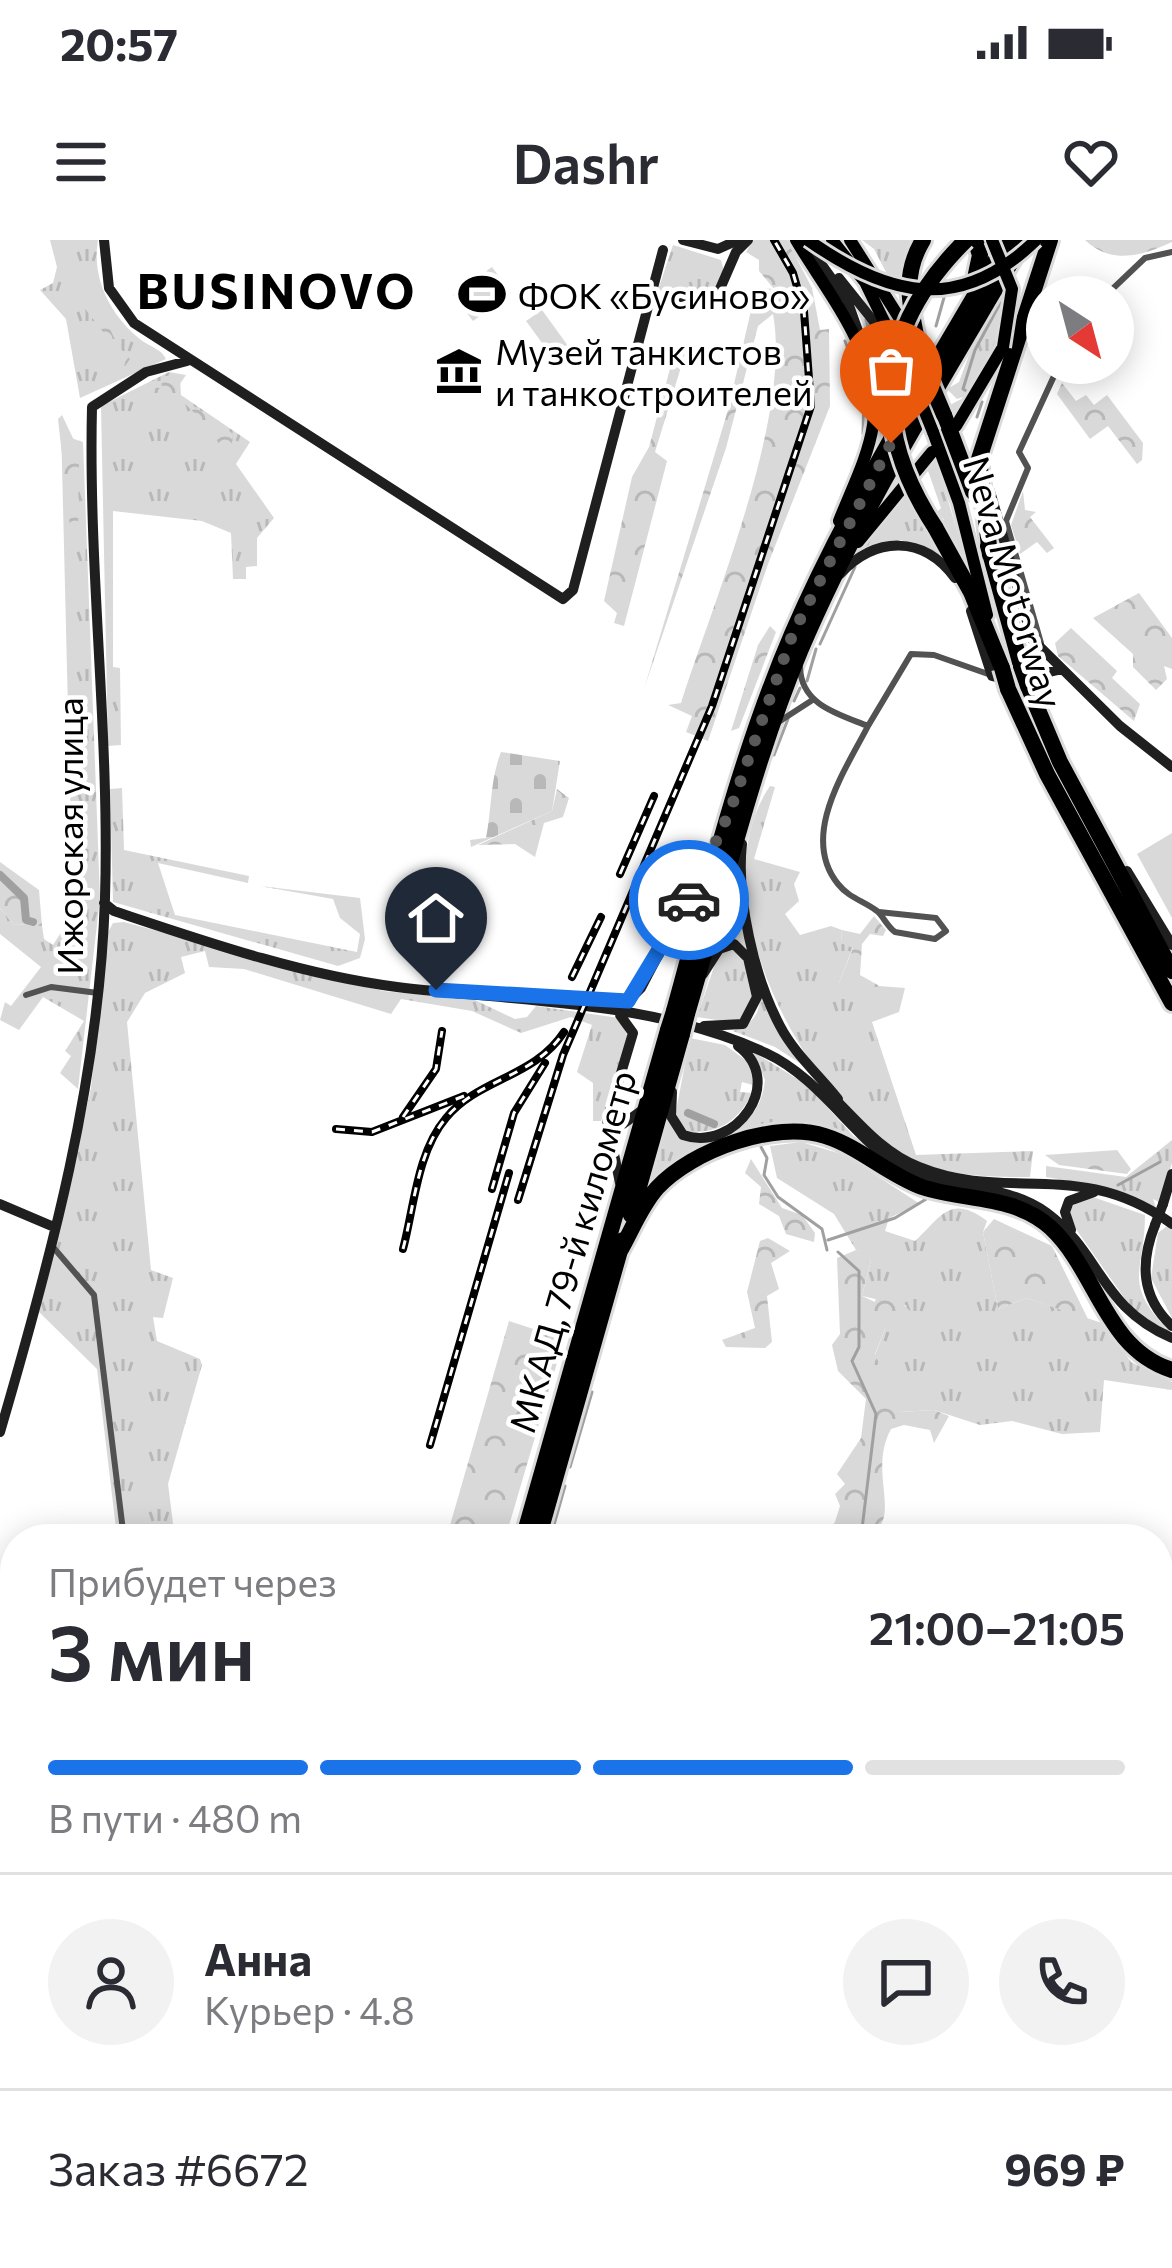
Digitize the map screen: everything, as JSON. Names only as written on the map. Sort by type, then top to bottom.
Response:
[{"type":"highway","name":"Neva Motorway","points":[[918,240],[909,272],[908,302],[920,358],[950,420],[990,555],[1008,688],[1163,972]]},
{"type":"highway","points":[[957,328],[979,266],[970,240],[916,301],[900,337],[890,418],[897,454],[965,579],[1005,670]]},
{"type":"highway","points":[[738,811],[772,683],[918,377],[957,328],[1007,240]]},
{"type":"highway","points":[[738,811],[824,598],[831,567],[1024,240]]},
{"type":"highway","points":[[990,555],[979,459],[1010,346],[1050,240]]},
{"type":"highway","name":"Neva Motorway","points":[[1005,670],[1028,686],[1054,768]]},
{"type":"highway","name":"Neva Motorway","points":[[1067,793],[1095,826],[1163,972],[1172,1003]]},
{"type":"highway","name":"МКАД, 79-й километр","points":[[527,1524],[648,1098],[689,984],[738,811]]},
{"type":"highway","name":"МКАД, 79-й километр","points":[[542,1524],[675,1060],[674,1022]]},
{"type":"highway","points":[[620,1251],[660,1185],[711,1154],[761,1136],[806,1131],[834,1139],[921,1186],[1027,1212],[1066,1246],[1129,1344],[1172,1367]]},
{"type":"main road","points":[[104,240],[105,274],[117,306],[187,361],[566,598],[648,309],[657,293],[661,245],[678,240],[712,248],[744,241]]},
{"type":"main road","name":"Neva Motorway","points":[[832,240],[865,282],[918,377],[1005,670]]},
{"type":"main road","points":[[850,240],[893,302],[920,358]]},
{"type":"main road","points":[[992,240],[1006,263],[1012,289],[1010,346],[987,469],[1034,631],[1044,652],[1172,767]]},
{"type":"main road","points":[[804,241],[882,283],[934,290],[999,270],[1036,240]]},
{"type":"main road","points":[[657,293],[707,308],[717,302],[744,241]]},
{"type":"main road","points":[[804,241],[860,301],[918,377]]},
{"type":"main road","points":[[804,241],[861,350],[874,391]]},
{"type":"main road","points":[[804,241],[857,320],[871,361],[874,391],[870,437],[831,567]]},
{"type":"main road","points":[[712,248],[725,259],[728,274]]},
{"type":"main road","points":[[950,420],[1010,346]]},
{"type":"main road","name":"Ижорская улица","points":[[0,1432],[52,1243],[88,1083],[98,993],[104,903],[92,407],[146,372],[187,361]]},
{"type":"main road","points":[[831,567],[932,452]]},
{"type":"main road","points":[[824,598],[867,550],[892,544],[926,551],[947,568],[963,592],[1012,681],[1062,669]]},
{"type":"main road","points":[[609,1007],[628,1001],[640,988],[738,811]]},
{"type":"main road","points":[[738,811],[740,878],[773,1011],[789,1040],[847,1111]]},
{"type":"main road","points":[[1095,826],[1172,945]]},
{"type":"main road","points":[[104,903],[142,920],[362,980],[609,1007],[704,1026],[772,1049],[801,1068],[887,1150],[925,1170],[972,1179],[1073,1183],[1126,1199],[1172,1224]]},
{"type":"main road","points":[[102,937],[119,919],[142,920]]},
{"type":"main road","points":[[689,984],[718,949],[729,944],[742,949],[756,987],[753,1012],[736,1027],[704,1026]]},
{"type":"main road","points":[[1163,972],[1172,1012]]},
{"type":"main road","points":[[609,1007],[762,1051],[797,1072],[867,1143],[906,1171]]},
{"type":"main road","points":[[609,1007],[624,1018],[633,1034],[607,1120],[619,1165],[620,1199]]},
{"type":"main road","points":[[648,1098],[632,1123],[613,1117],[637,1030],[646,1022],[674,1022]]},
{"type":"main road","points":[[675,1060],[670,1111],[675,1127],[693,1138],[725,1131],[751,1107],[759,1078],[750,1056],[724,1040]]},
{"type":"main road","points":[[711,1154],[766,1128],[803,1124],[837,1133],[906,1171],[1034,1205],[1083,1253]]},
{"type":"main road","points":[[1164,1203],[1172,1174]]},
{"type":"main road","points":[[1172,1185],[1155,1225],[1145,1278],[1153,1303],[1172,1326]]},
{"type":"main road","points":[[1126,1199],[1089,1191],[1069,1201],[1066,1220],[1133,1338],[1172,1367]]},
{"type":"main road","points":[[0,1204],[54,1227]]},
{"type":"main road","points":[[1091,1267],[1131,1317],[1172,1338]]},
{"type":"street","points":[[1126,276],[1145,258],[1172,252]]},
{"type":"street","points":[[1034,631],[1007,513],[1028,468],[1019,452],[1050,384]]},
{"type":"street","points":[[800,651],[801,680],[815,699],[825,709],[868,726]]},
{"type":"street","points":[[879,912],[936,918],[946,931],[934,939],[906,936],[889,928],[879,912],[838,884],[825,841],[828,805],[868,726],[911,654],[1005,670]]},
{"type":"street","points":[[768,739],[785,716],[815,699]]},
{"type":"street","points":[[26,995],[51,987],[98,993]]},
{"type":"street","points":[[52,1243],[94,1298],[122,1524]]},
{"type":"green space","points":[[50,240],[98,240],[101,283],[113,309],[131,331],[166,359],[80,398],[66,319],[40,290],[53,283],[57,267]]},
{"type":"green space","points":[[753,240],[787,240],[812,288],[820,330],[829,329],[830,406],[768,564],[708,741],[686,732],[692,716],[668,705],[681,703],[761,455],[776,356],[773,314],[758,326],[726,448],[644,689],[728,410],[753,302],[760,288],[774,289],[759,271],[759,260],[746,252]]},
{"type":"green space","points":[[862,240],[910,240],[902,277],[887,274],[874,249]]},
{"type":"green space","points":[[1085,240],[1172,242],[1127,256],[1105,253]]},
{"type":"green space","points":[[673,245],[721,260],[724,271],[712,301],[658,290]]},
{"type":"green space","points":[[81,267],[118,346],[130,359],[116,379],[105,378],[115,372],[113,366],[91,372],[103,351],[104,333],[86,310],[75,271]]},
{"type":"green space","name":"ФОК «Бусиново»","points":[[492,267],[511,293],[473,321],[453,295]]},
{"type":"green space","points":[[1007,284],[1008,309],[994,346],[997,351],[969,395],[957,399],[947,389],[959,382]]},
{"type":"green space","points":[[854,305],[882,339],[889,358],[890,400],[870,461],[877,382],[870,344]]},
{"type":"green space","points":[[542,310],[571,350],[556,362],[526,321]]},
{"type":"green space","points":[[675,350],[685,354],[655,452],[667,461],[624,626],[614,623],[617,613],[604,601],[632,477],[649,447]]},
{"type":"green space","points":[[169,372],[186,375],[175,391],[250,442],[236,464],[274,518],[257,538],[257,566],[246,567],[246,579],[233,579],[231,533],[202,521],[113,511],[113,667],[120,668],[121,745],[108,746],[101,406]]},
{"type":"green space","points":[[161,376],[180,376],[181,397],[233,434],[229,460],[208,426],[178,397],[174,407],[163,401],[161,419],[143,409],[139,387],[162,388]]},
{"type":"green space","points":[[1063,384],[1076,401],[1086,395],[1094,405],[1107,395],[1143,443],[1142,460],[1137,464],[1108,426],[1090,439],[1057,394]]},
{"type":"green space","points":[[969,395],[955,417],[950,405]]},
{"type":"green space","points":[[62,415],[79,451],[78,536],[71,536],[58,419]]},
{"type":"green space","points":[[61,424],[65,436],[83,442],[100,898],[78,1089],[60,1073],[71,1056],[65,1051],[84,1021],[43,997],[19,1030],[0,1020],[5,1002],[11,1006],[41,967],[0,934],[0,908],[13,924],[42,926],[44,939],[53,945],[74,912],[83,911],[85,878],[78,877],[78,832],[71,832]]},
{"type":"green space","points":[[935,456],[967,565],[940,525],[944,519],[935,514],[941,508],[926,465]]},
{"type":"green space","points":[[907,485],[926,533],[933,529],[948,561],[901,540],[861,549]]},
{"type":"green space","points":[[1023,491],[1025,510],[1036,512],[1030,517],[1054,548],[1047,553],[1037,542],[1020,554],[1011,525]]},
{"type":"green space","points":[[1139,593],[1172,638],[1172,669],[1164,666],[1167,679],[1156,690],[1133,667],[1133,654],[1093,618]]},
{"type":"green space","points":[[770,626],[776,632],[739,728],[731,731],[758,645]]},
{"type":"green space","points":[[1071,628],[1117,671],[1112,678],[1140,704],[1134,721],[1058,656],[1055,643]]},
{"type":"green space","points":[[501,752],[560,761],[552,811],[471,847],[470,840],[486,838]]},
{"type":"green space","points":[[770,786],[775,787],[754,859],[800,872],[794,884],[799,901],[785,914],[800,935],[831,926],[842,930],[841,943],[853,947],[839,983],[905,988],[899,1012],[872,1022],[916,1155],[1033,1151],[1030,1177],[949,1171],[904,1154],[866,1126],[797,1041],[771,989],[753,935],[745,881],[750,830]]},
{"type":"green space","points":[[122,788],[124,850],[249,876],[248,883],[158,863],[175,915],[357,952],[360,934],[340,918],[333,899],[260,886],[360,898],[365,939],[360,958],[338,966],[113,902],[110,789]]},
{"type":"green space","points":[[557,789],[569,798],[563,817],[544,823],[535,857],[515,844],[478,845],[552,811]]},
{"type":"green space","points":[[1172,833],[1172,918],[1137,854]]},
{"type":"green space","points":[[0,862],[39,890],[42,926],[13,924],[0,908]]},
{"type":"green space","points":[[736,878],[766,1000],[809,1069],[775,1047],[733,1031],[754,1017],[760,997],[747,949],[733,940],[718,944]]},
{"type":"green space","points":[[874,916],[886,930],[883,936],[870,934],[862,944],[860,975],[885,989],[863,1000],[844,995],[839,983],[853,948],[841,943],[842,930],[860,934]]},
{"type":"green space","points":[[124,922],[383,991],[475,1000],[515,1019],[527,1017],[536,1006],[619,1018],[628,1037],[601,1121],[593,1121],[593,1083],[577,1072],[592,1025],[571,1017],[521,1033],[472,1011],[401,999],[391,1014],[244,969],[209,967],[205,951],[181,957],[185,973],[145,993],[127,1022],[151,1270],[173,1278],[163,1318],[153,1317],[157,1341],[200,1359],[202,1365],[168,1484],[173,1524],[115,1524],[97,1369],[39,1312],[91,1088],[107,934],[113,923]]},
{"type":"green space","points":[[731,948],[744,958],[754,1002],[737,1023],[697,1017],[718,955]]},
{"type":"green space","points":[[690,1038],[725,1045],[752,1065],[753,1085],[742,1082],[740,1092],[753,1093],[747,1103],[726,1124],[709,1131],[686,1132],[675,1116]]},
{"type":"green space","points":[[752,1051],[807,1085],[858,1141],[829,1128],[773,1125],[720,1145],[646,1195],[667,1117],[679,1137],[736,1126],[755,1110],[765,1080]]},
{"type":"green space","points":[[1172,1140],[1172,1163],[1159,1202],[1153,1199],[1156,1208],[1110,1188],[1046,1177],[1046,1166],[1126,1177]]},
{"type":"green space","points":[[801,1142],[845,1155],[920,1204],[889,1218],[885,1231],[915,1241],[954,1209],[987,1221],[983,1232],[998,1309],[1026,1298],[1102,1323],[1131,1362],[1172,1382],[1172,1390],[1104,1380],[1100,1432],[1062,1434],[1012,1421],[980,1425],[934,1410],[899,1412],[875,1355],[885,1329],[907,1306],[862,1296],[871,1260],[866,1252],[856,1250],[834,1214],[777,1178],[770,1146]]},
{"type":"green space","points":[[1117,1150],[1131,1169],[1127,1174],[1059,1165],[1045,1155]]},
{"type":"green space","points":[[751,1159],[782,1208],[802,1215],[815,1233],[814,1242],[786,1234],[779,1216],[759,1204],[761,1187],[745,1173]]},
{"type":"green space","points":[[1087,1195],[1145,1215],[1141,1289],[1172,1334],[1137,1316],[1073,1225],[1070,1208]]},
{"type":"green space","points":[[994,1219],[1052,1246],[1088,1319],[1026,1298],[998,1309],[983,1232]]},
{"type":"green space","points":[[1167,1226],[1172,1229],[1172,1318],[1151,1278],[1158,1233]]},
{"type":"green space","points":[[768,1238],[790,1251],[771,1263],[779,1289],[767,1296],[772,1342],[765,1348],[726,1347],[722,1340],[755,1328],[747,1292],[760,1241]]},
{"type":"green space","points":[[866,1251],[871,1260],[862,1296],[875,1302],[879,1280],[912,1313],[885,1329],[875,1354],[900,1412],[934,1410],[949,1416],[934,1443],[930,1430],[904,1425],[891,1429],[884,1449],[885,1504],[880,1524],[834,1524],[840,1506],[835,1494],[845,1484],[837,1474],[861,1438],[866,1399],[838,1371],[832,1345],[840,1334],[837,1258]]},
{"type":"green space","points":[[509,1321],[564,1339],[509,1524],[450,1524]]},
{"type":"waterway","points":[[971,394],[963,389],[975,350],[1006,292]]},
{"type":"waterway","points":[[936,326],[945,294]]},
{"type":"waterway","points":[[885,348],[866,320],[885,388]]},
{"type":"waterway","points":[[845,341],[864,390],[863,434]]},
{"type":"waterway","points":[[977,417],[982,402]]},
{"type":"waterway","points":[[867,544],[875,530]]},
{"type":"waterway","points":[[820,644],[855,567]]},
{"type":"waterway","points":[[807,681],[816,649]]},
{"type":"waterway","points":[[794,701],[800,688]]},
{"type":"waterway","points":[[774,755],[788,719]]},
{"type":"waterway","points":[[0,875],[24,898],[26,920],[33,922]]},
{"type":"waterway","points":[[688,1113],[714,1124]]},
{"type":"waterway","points":[[761,1147],[767,1158],[764,1175],[778,1197],[822,1229],[827,1250]]},
{"type":"waterway","points":[[1118,1185],[1160,1162]]},
{"type":"waterway","points":[[828,1240],[895,1218],[928,1198]]},
{"type":"waterway","points":[[838,1252],[859,1271],[859,1347],[852,1361],[876,1414],[863,1524]]},
{"type":"waterway","points":[[570,1467],[592,1392]]},
{"type":"waterway","points":[[554,1524],[565,1486]]},
{"type":"railway","points":[[518,1200],[563,1055],[712,706],[811,406],[804,311],[793,273],[774,240]]},
{"type":"railway","points":[[620,874],[654,796]]},
{"type":"railway","points":[[572,977],[601,917]]},
{"type":"railway","points":[[403,1117],[436,1069],[442,1031]]},
{"type":"railway","points":[[403,1249],[423,1164],[446,1118],[474,1094],[538,1059],[564,1032]]},
{"type":"railway","points":[[492,1189],[514,1113],[545,1063]]},
{"type":"railway","points":[[336,1129],[372,1132],[464,1096]]},
{"type":"railway","points":[[430,1445],[509,1173]]},
{"type":"way so far","points":[[689,900],[730,811],[772,683],[819,574],[891,443]]},
{"type":"place","name":"ФОК «Бусиново»","points":[[482,294]]},
{"type":"place","name":"Музей танкистов и танкостроителей","points":[[459,371]]},
{"type":"district","name":"BUSINOVO","points":[[277,289]]},
{"type":"route","points":[[436,990],[613,1004],[628,1001],[689,900]]}]
